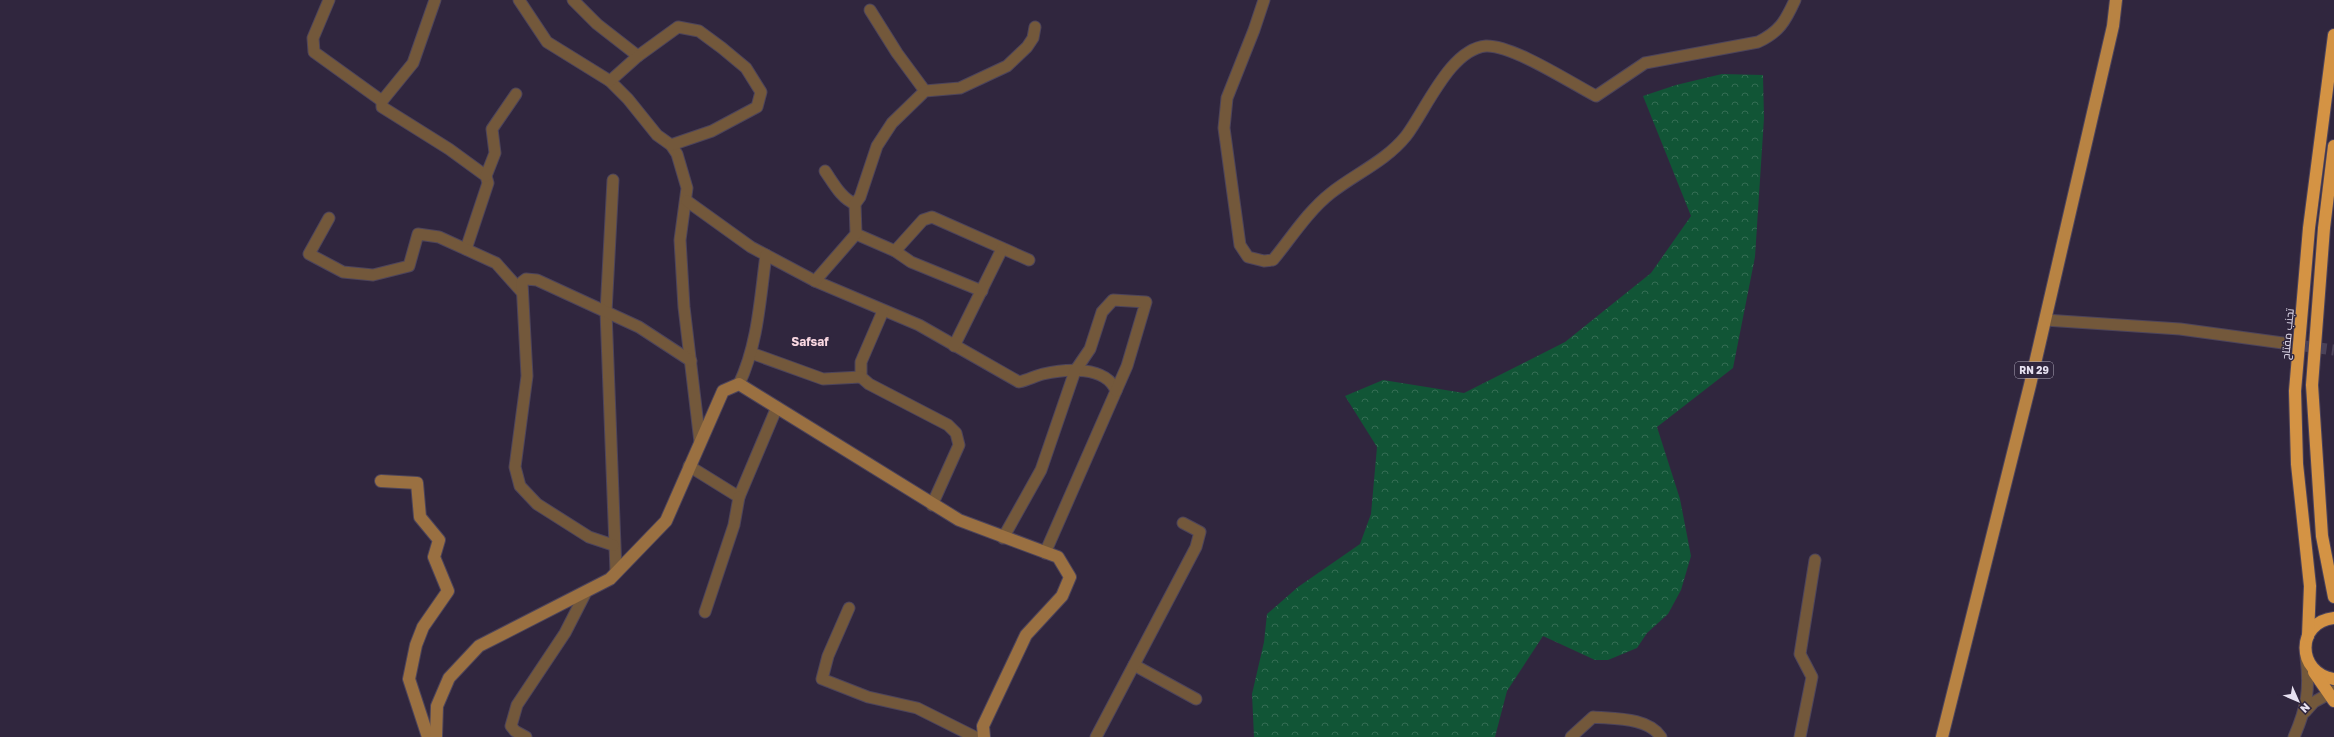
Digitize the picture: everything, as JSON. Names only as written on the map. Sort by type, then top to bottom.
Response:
[{"type":"highway","name":"تجنب مفتاح","points":[[2308,661],[2305,646],[2308,636],[2310,586],[2297,464],[2295,391],[2309,228],[2334,35]]},
{"type":"highway","points":[[2334,146],[2324,228],[2312,385],[2322,536],[2334,597]]},
{"type":"highway","points":[[2308,636],[2320,622],[2334,618]]},
{"type":"highway","points":[[2308,661],[2318,674],[2334,679]]},
{"type":"highway","points":[[2308,661],[2332,696]]},
{"type":"main road","name":"RN 29","points":[[1942,737],[2045,320],[2111,33],[2116,0]]},
{"type":"street","points":[[330,0],[313,38],[314,52],[382,101]]},
{"type":"street","points":[[435,0],[413,62],[382,101],[382,107],[449,148],[486,176],[488,183],[466,249]]},
{"type":"street","points":[[510,0],[522,4],[547,42],[610,81],[628,99],[657,135],[671,145],[678,154],[685,181],[687,201],[680,240],[690,361],[700,442]]},
{"type":"street","points":[[573,0],[597,24],[638,56]]},
{"type":"street","points":[[1264,0],[1227,98],[1224,128],[1240,245],[1248,257],[1264,261],[1273,260],[1330,194],[1382,158],[1405,137],[1448,71],[1461,56],[1473,50],[1487,46],[1510,50],[1596,96],[1645,63],[1758,42],[1773,35],[1786,20],[1795,0]]},
{"type":"street","points":[[870,10],[897,53],[924,91]]},
{"type":"street","points":[[610,81],[638,56],[678,27],[698,31],[746,68],[761,92],[757,107],[712,132],[671,145]]},
{"type":"street","points":[[815,281],[856,234],[856,204],[860,197],[877,146],[892,123],[924,91],[960,88],[1007,66],[1027,47],[1033,38],[1035,28]]},
{"type":"street","points":[[486,176],[496,153],[492,129],[516,94]]},
{"type":"street","points":[[825,171],[837,190],[848,201],[856,204]]},
{"type":"street","points":[[613,180],[606,312],[613,545],[616,572]]},
{"type":"street","points":[[687,201],[751,247],[815,281],[919,325],[1019,382],[1045,373],[1084,370],[1100,375],[1113,383],[1116,391]]},
{"type":"street","points":[[895,251],[923,220],[932,217],[1029,260]]},
{"type":"street","points":[[329,218],[309,254],[343,272],[373,275],[409,266],[418,234],[439,236],[496,263],[521,291]]},
{"type":"street","points":[[856,234],[895,251],[911,262],[982,291]]},
{"type":"street","points":[[954,346],[1002,249]]},
{"type":"street","points":[[436,737],[437,706],[449,678],[479,646],[610,579],[666,521],[723,391],[739,384],[755,334],[766,255]]},
{"type":"street","points":[[613,545],[589,537],[538,504],[520,486],[514,467],[527,376],[521,291],[522,282],[526,279],[537,280],[606,312],[639,328],[690,361]]},
{"type":"street","points":[[1003,538],[1041,470],[1075,371],[1090,349],[1102,312],[1113,300],[1146,302],[1128,366],[1044,553]]},
{"type":"street","points":[[861,377],[861,362],[883,311]]},
{"type":"street","points":[[2045,320],[2180,329],[2283,344]]},
{"type":"street","points":[[750,353],[823,379],[861,377],[869,384],[948,424],[956,433],[959,445],[932,505]]},
{"type":"street","points":[[739,384],[932,505],[959,520],[1003,538],[1058,557],[1070,577],[1062,596],[1026,635],[983,726],[984,737]]},
{"type":"street","points":[[705,612],[734,525],[739,497],[777,407]]},
{"type":"street","points":[[689,466],[739,497]]},
{"type":"street","points":[[381,480],[418,483],[420,517],[439,540],[434,557],[448,591],[423,627],[416,645],[409,679],[428,737]]},
{"type":"street","points":[[1096,737],[1196,547],[1200,532],[1183,523]]},
{"type":"street","points":[[1800,737],[1812,677],[1800,654],[1815,560]]},
{"type":"street","points":[[526,737],[515,731],[511,726],[517,705],[565,633],[586,592]]},
{"type":"street","points":[[849,608],[828,656],[822,679],[868,697],[918,708],[975,737]]},
{"type":"street","points":[[2294,737],[2305,712],[2309,682],[2308,661]]},
{"type":"street","points":[[1134,665],[1196,698]]},
{"type":"street","points":[[2305,712],[2314,702],[2332,696]]},
{"type":"street","points":[[1571,737],[1594,717],[1638,722],[1649,727],[1661,737]]},
{"type":"green space","points":[[1722,74],[1763,75],[1764,118],[1755,257],[1733,368],[1657,427],[1680,499],[1691,556],[1681,590],[1668,614],[1647,633],[1637,648],[1608,660],[1595,660],[1543,636],[1507,691],[1495,737],[1254,737],[1252,694],[1264,642],[1267,614],[1298,587],[1360,544],[1371,514],[1377,447],[1345,396],[1383,380],[1464,393],[1565,342],[1651,273],[1691,216],[1643,96],[1676,85]]},
{"type":"tunnel","points":[[2283,343],[2334,350]]},
{"type":"district","name":"Safsaf","points":[[810,341]]}]
